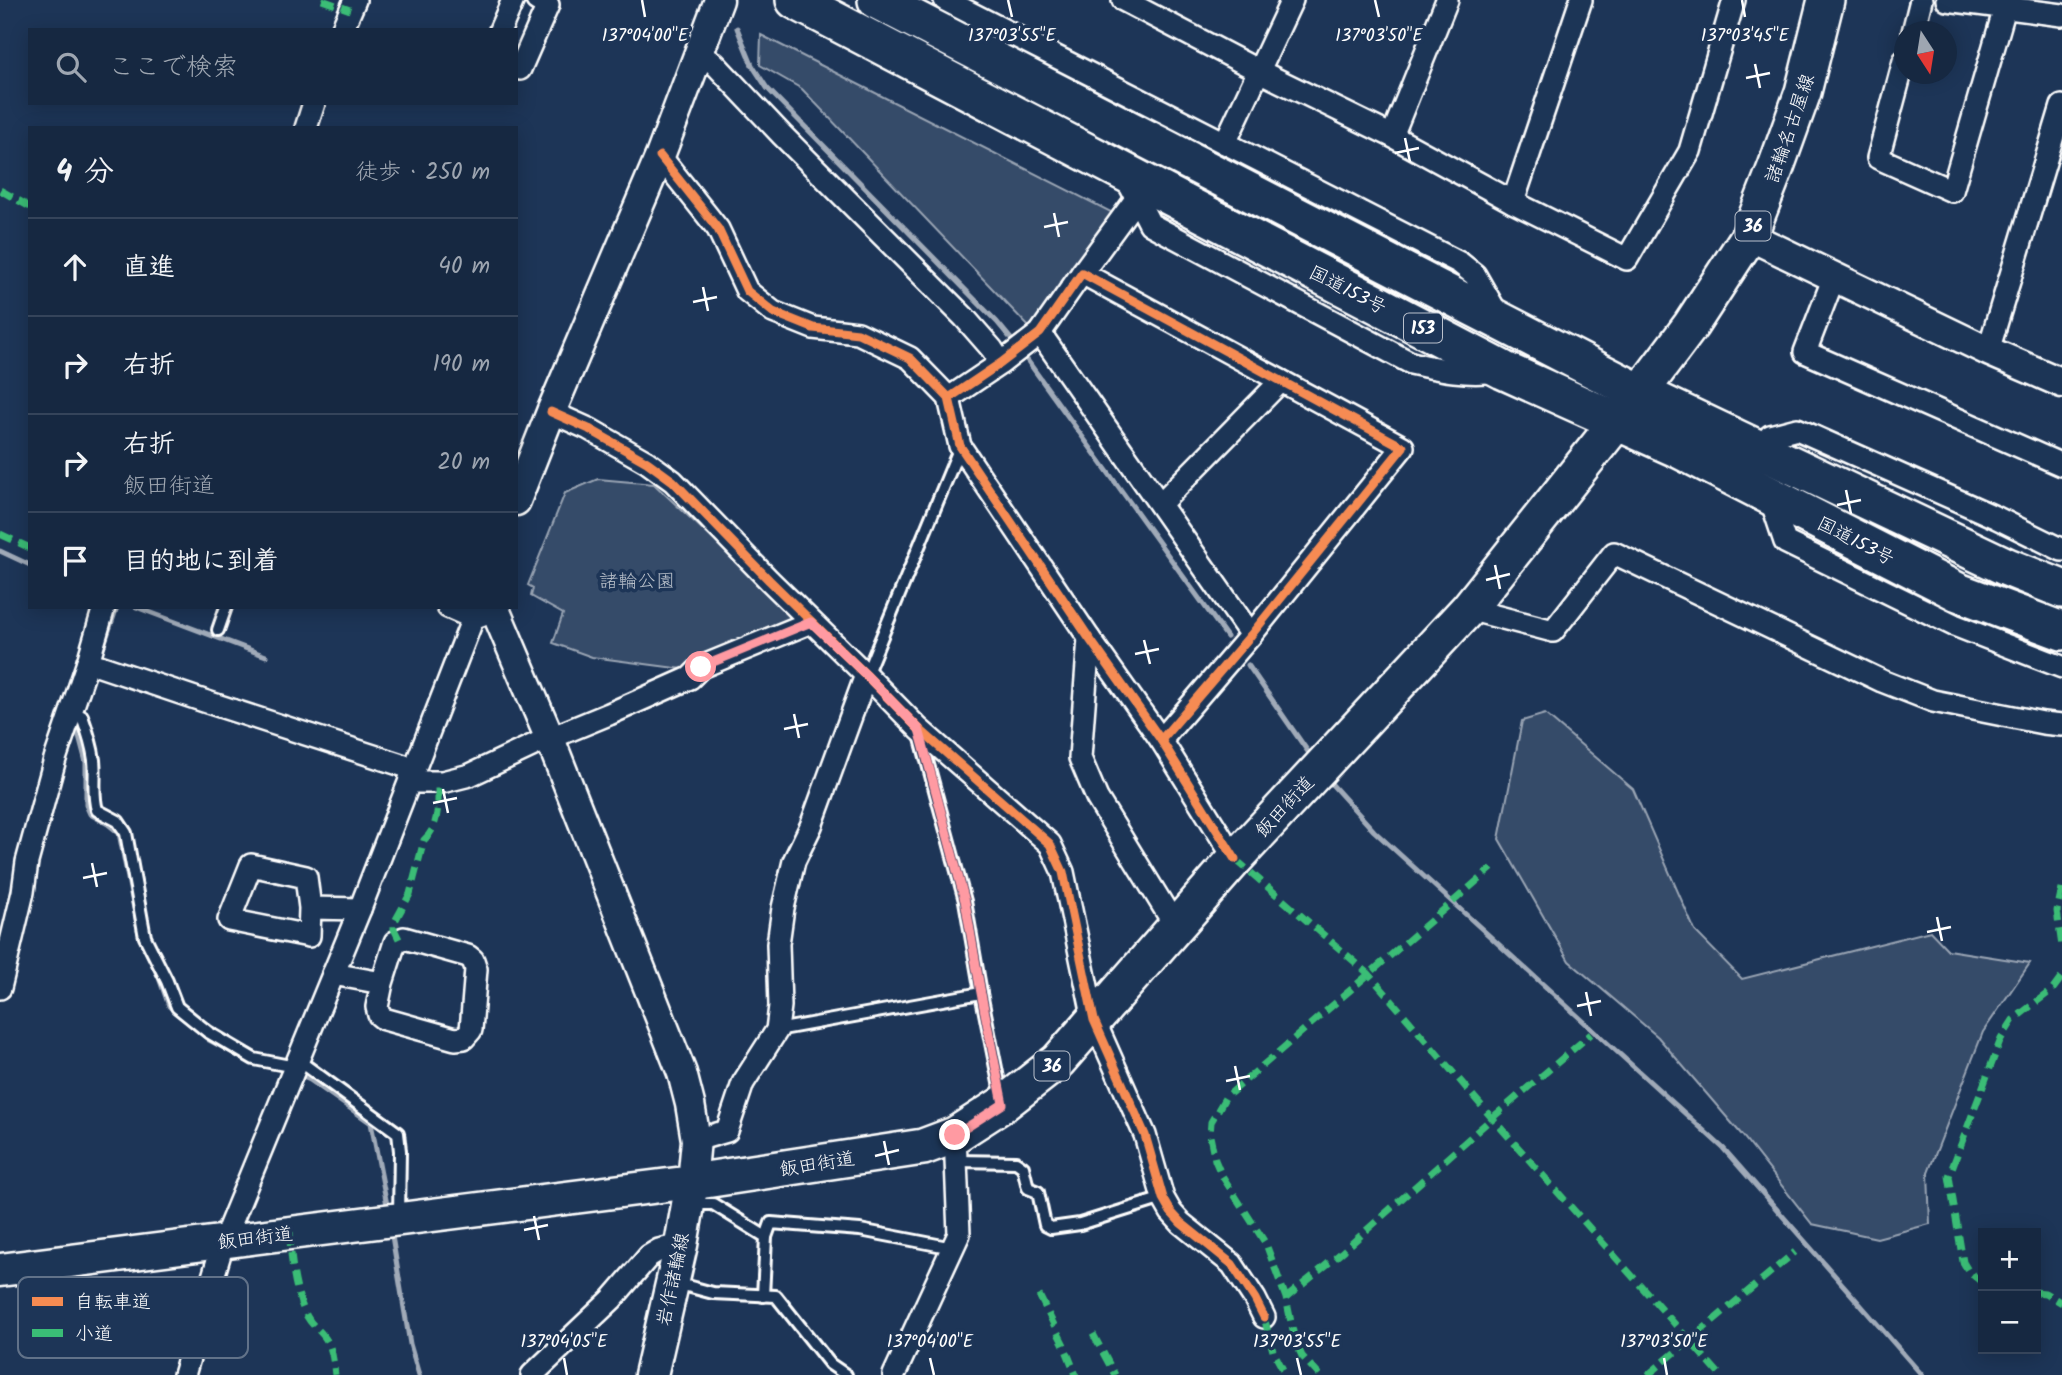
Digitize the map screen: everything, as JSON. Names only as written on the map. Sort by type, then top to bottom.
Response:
[{"type":"highway","name":"国道153号","points":[[795,0],[1130,186],[1503,370],[1681,450],[1958,592],[2062,631]]},
{"type":"highway","name":"国道153号","points":[[877,0],[1640,393],[2007,567],[2062,589]]},
{"type":"main road","name":"諸輪名古屋線","points":[[1616,421],[1691,324],[1749,236],[1803,92],[1826,0]]},
{"type":"main road","name":"飯田街道","points":[[0,1270],[399,1219],[690,1193],[923,1147],[955,1148],[1003,1104],[1058,1061],[1235,859],[1468,609],[1616,421]]},
{"type":"main road","name":"岩作諸輪線","points":[[651,1375],[690,1193]]},
{"type":"street","points":[[343,28],[355,0]]},
{"type":"street","points":[[501,28],[513,0]]},
{"type":"street","points":[[518,68],[520,69],[548,5],[537,0]]},
{"type":"street","points":[[518,496],[660,156],[719,0]]},
{"type":"street","points":[[945,0],[1460,264],[1475,275],[1501,322]]},
{"type":"street","points":[[1225,143],[1292,0]]},
{"type":"street","points":[[1392,136],[1447,0]]},
{"type":"street","points":[[1513,202],[1581,0]]},
{"type":"street","points":[[1137,3],[1259,71],[1392,136],[1513,202],[1627,259],[1690,151],[1734,0]]},
{"type":"street","points":[[1916,21],[1921,0]]},
{"type":"street","points":[[1947,0],[2062,15]]},
{"type":"street","points":[[1899,84],[1878,158],[1952,191],[2005,8]]},
{"type":"street","points":[[698,53],[713,63],[1005,360]]},
{"type":"street","points":[[307,126],[313,105]]},
{"type":"street","points":[[1988,351],[2062,106]]},
{"type":"street","points":[[660,156],[718,229],[747,291],[773,313],[813,328],[858,333],[910,358],[949,398],[960,446],[1161,740],[1235,859]]},
{"type":"street","points":[[949,398],[1035,337],[1082,273],[1130,186]]},
{"type":"street","points":[[1749,236],[1988,351],[2062,383]]},
{"type":"street","points":[[1082,273],[1403,447],[1251,635],[1161,740]]},
{"type":"street","points":[[1834,277],[1805,352],[2062,465]]},
{"type":"street","points":[[1035,337],[1160,504],[1251,635]]},
{"type":"street","points":[[1160,504],[1281,381]]},
{"type":"street","points":[[551,412],[589,429],[647,462],[673,481],[919,729],[1051,844],[1063,872],[1094,1020],[1145,1135],[1164,1198],[1181,1223],[1232,1264],[1264,1317]]},
{"type":"street","points":[[1760,451],[1770,436],[1797,429],[2062,550]]},
{"type":"street","points":[[1770,497],[1785,542],[1954,625],[2062,667]]},
{"type":"street","points":[[1468,609],[1553,631],[1614,553],[1882,681],[1933,701],[2062,725]]},
{"type":"street","points":[[0,988],[23,892],[27,862],[55,759],[103,609]]},
{"type":"street","points":[[464,609],[487,612]]},
{"type":"street","points":[[487,612],[550,739],[682,1073],[696,1140],[690,1193]]},
{"type":"street","points":[[212,1277],[223,1240],[360,909],[412,774],[487,612]]},
{"type":"street","points":[[88,662],[433,783],[470,775],[690,678],[701,667],[811,622]]},
{"type":"street","points":[[1089,638],[1080,758],[1097,798],[1176,927]]},
{"type":"street","points":[[696,1140],[727,1131],[743,1083],[777,1030],[780,1006],[778,944],[794,861],[811,826],[866,675]]},
{"type":"street","points":[[310,908],[360,909]]},
{"type":"street","points":[[404,938],[470,957],[477,969],[471,1030],[464,1038],[455,1039],[384,1019],[379,1015],[377,1007],[382,983],[395,942],[404,938]]},
{"type":"street","points":[[333,974],[382,983]]},
{"type":"street","points":[[894,1375],[959,1234],[955,1148]]},
{"type":"street","points":[[533,1375],[612,1299],[649,1256],[659,1250],[681,1245]]},
{"type":"street","points":[[184,1375],[189,1358]]},
{"type":"lane","points":[[866,675],[960,446]]},
{"type":"lane","points":[[218,630],[225,609]]},
{"type":"lane","points":[[71,712],[82,716],[87,732],[94,761],[97,810],[118,821],[126,833],[145,937],[177,1007],[208,1032],[254,1059],[297,1063],[398,1133],[399,1219]]},
{"type":"lane","points":[[919,729],[965,901],[1003,1104]]},
{"type":"lane","points":[[777,1030],[981,993]]},
{"type":"lane","points":[[955,1148],[1016,1162],[1023,1167],[1028,1188],[1038,1192],[1045,1225],[1051,1228],[1080,1224],[1164,1198]]},
{"type":"lane","points":[[690,1193],[766,1237]]},
{"type":"lane","points":[[763,1296],[766,1237],[771,1223],[860,1230],[953,1248]]},
{"type":"lane","points":[[672,1282],[713,1293],[776,1296],[831,1364],[846,1375]]},
{"type":"green space","points":[[761,35],[1113,213],[1030,328],[802,89],[760,65]]},
{"type":"green space","name":"諸輪公園","points":[[598,479],[654,484],[799,620],[683,669],[592,657],[553,643],[563,614],[531,596],[533,588],[528,585],[565,493]]},
{"type":"green space","points":[[1545,714],[1633,789],[1695,931],[1742,979],[1930,931],[1948,950],[2030,963],[1983,1032],[1928,1173],[1930,1224],[1877,1238],[1812,1224],[1742,1135],[1658,1037],[1569,961],[1499,839],[1522,721]]},
{"type":"waterway","points":[[737,28],[752,65],[767,88],[997,322],[1016,345]]},
{"type":"waterway","points":[[1022,353],[1227,637]]},
{"type":"waterway","points":[[0,551],[28,564]]},
{"type":"waterway","points":[[104,645],[116,609]]},
{"type":"waterway","points":[[141,609],[266,656]]},
{"type":"waterway","points":[[1248,665],[1313,759]]},
{"type":"waterway","points":[[79,721],[77,728],[86,762],[86,805],[90,814],[119,833],[140,939],[169,1006],[209,1040],[243,1058]]},
{"type":"waterway","points":[[1327,779],[1374,831],[1723,1148],[1922,1375]]},
{"type":"waterway","points":[[296,1074],[310,1080],[371,1123],[388,1210]]},
{"type":"waterway","points":[[391,1230],[410,1344],[419,1375]]},
{"type":"marked path","points":[[322,0],[350,10]]},
{"type":"marked path","points":[[0,190],[28,206]]},
{"type":"marked path","points":[[0,534],[28,547]]},
{"type":"marked path","points":[[399,939],[394,923],[410,894],[424,840],[433,828],[438,806],[438,783]]},
{"type":"marked path","points":[[1235,859],[1369,974],[1492,1118],[1720,1375]]},
{"type":"marked path","points":[[1319,1375],[1302,1356],[1295,1341],[1286,1298],[1266,1244],[1221,1174],[1215,1160],[1210,1136],[1211,1122],[1225,1098],[1492,868]]},
{"type":"marked path","points":[[2062,888],[2057,911],[2062,946]]},
{"type":"marked path","points":[[1978,1279],[1963,1262],[1949,1176],[2001,1039],[2013,1020],[2053,989],[2062,977]]},
{"type":"marked path","points":[[1286,1298],[1591,1034]]},
{"type":"marked path","points":[[290,1232],[292,1264],[303,1309],[328,1343],[335,1375]]},
{"type":"marked path","points":[[1648,1375],[1795,1252]]},
{"type":"marked path","points":[[2041,1293],[2062,1303]]},
{"type":"marked path","points":[[1039,1295],[1076,1375]]},
{"type":"marked path","points":[[1264,1317],[1273,1351],[1286,1375]]},
{"type":"marked path","points":[[1093,1334],[1115,1375]]},
{"type":"cycle path","points":[[660,156],[718,229],[747,291],[773,312],[813,328],[858,333],[910,358],[949,398],[960,446],[1161,740],[1235,859]]},
{"type":"cycle path","points":[[949,398],[1040,333],[1082,273],[1403,447],[1251,635],[1161,740]]},
{"type":"cycle path","points":[[551,412],[589,429],[647,462],[673,481],[919,729],[1050,844],[1063,872],[1094,1020],[1145,1135],[1163,1198],[1181,1223],[1232,1264],[1264,1317]]},
{"type":"route","points":[[701,667],[811,622],[919,729],[965,901],[1003,1104],[955,1135]]}]
